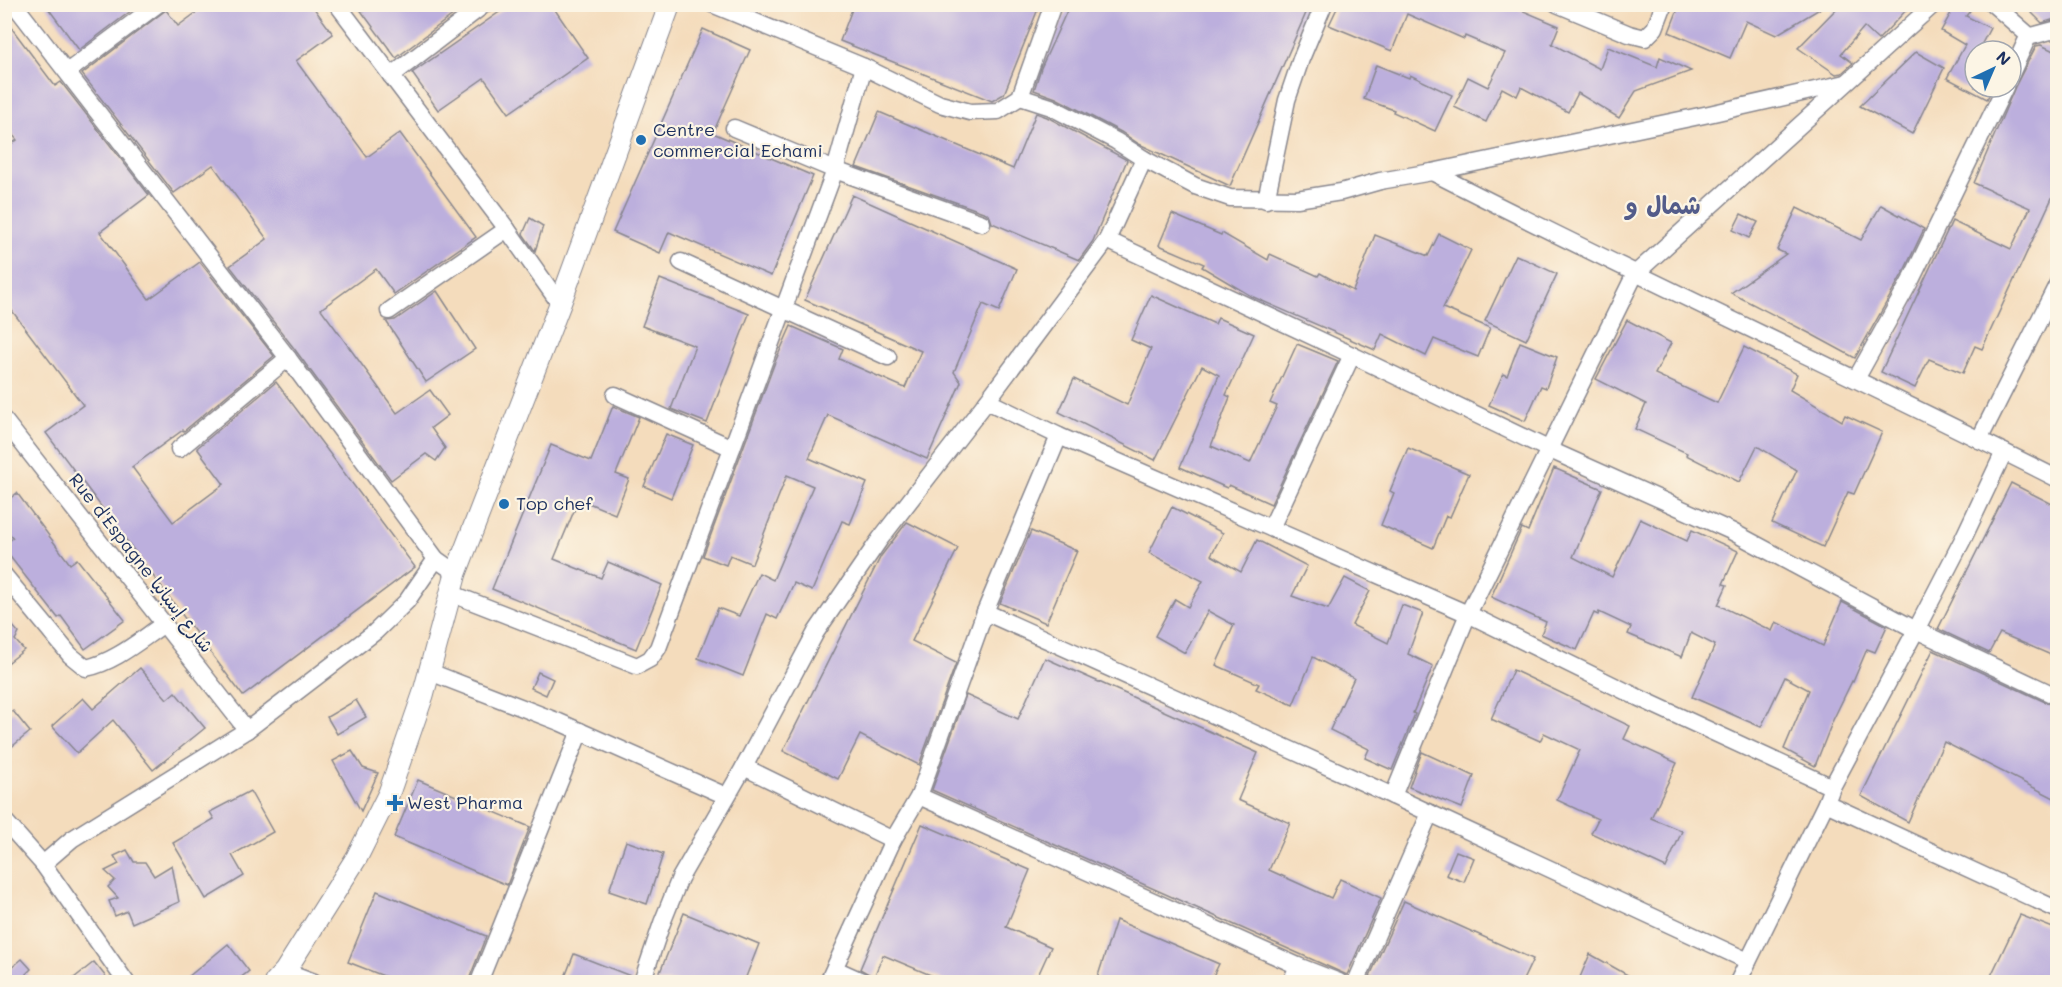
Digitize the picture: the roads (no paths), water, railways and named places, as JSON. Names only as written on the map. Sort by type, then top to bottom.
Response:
[{"type":"street","points":[[14,4],[288,358],[453,584],[637,666],[650,659],[658,648],[835,170],[864,67]]},
{"type":"street","points":[[67,72],[158,4]]},
{"type":"street","points":[[338,4],[560,304]]},
{"type":"street","points":[[391,76],[485,4]]},
{"type":"street","points":[[314,982],[280,977],[357,857],[389,793],[430,672],[453,584],[560,304],[670,4]]},
{"type":"street","points":[[712,4],[864,67],[940,104],[970,112],[998,111],[1020,97],[1053,4]]},
{"type":"street","points":[[1266,200],[1287,100],[1324,4]]},
{"type":"street","points":[[1557,4],[1629,34],[1645,38],[1655,28],[1664,4]]},
{"type":"street","points":[[1393,796],[1468,614],[1635,274],[1934,4]]},
{"type":"street","points":[[1993,4],[2028,37]]},
{"type":"street","points":[[2028,37],[2058,29]]},
{"type":"street","points":[[2023,48],[2028,37]]},
{"type":"street","points":[[1020,97],[1051,107],[1195,186],[1230,198],[1297,200],[1709,114],[1848,82]]},
{"type":"street","points":[[1856,379],[1912,278],[1999,99]]},
{"type":"street","points":[[734,128],[835,170],[982,223]]},
{"type":"street","points":[[642,982],[680,878],[744,767],[816,632],[880,539],[1107,240],[1144,159]]},
{"type":"street","points":[[1432,172],[1635,274],[1856,379],[2058,479]]},
{"type":"street","points":[[389,311],[507,230]]},
{"type":"street","points":[[1107,240],[1352,354],[1548,449],[1731,531],[1916,630],[2058,697]]},
{"type":"street","points":[[681,262],[888,357]]},
{"type":"street","points":[[1979,440],[2058,283]]},
{"type":"street","points":[[1271,528],[1352,354]]},
{"type":"street","points":[[179,449],[288,358]]},
{"type":"street","points":[[615,395],[732,448]]},
{"type":"street","points":[[987,401],[1059,436],[1468,614],[2058,910]]},
{"type":"street","name":"Rue d'Espagne شارع إسبانيا","points":[[4,420],[247,730]]},
{"type":"street","points":[[864,982],[831,976],[893,840],[919,796],[985,612],[1059,436]]},
{"type":"street","points":[[1738,982],[1829,795],[1963,539],[2004,452]]},
{"type":"street","points":[[43,864],[72,839],[247,730],[375,632],[407,601],[436,559]]},
{"type":"street","points":[[4,575],[70,655],[86,668],[96,666],[120,654],[164,624]]},
{"type":"street","points":[[985,612],[1393,796],[1749,961]]},
{"type":"street","points":[[430,672],[580,731],[726,796]]},
{"type":"street","points":[[479,982],[580,731]]},
{"type":"street","points":[[744,767],[893,840]]},
{"type":"street","points":[[919,796],[1298,966],[1339,982]]},
{"type":"street","points":[[1356,982],[1430,813]]},
{"type":"street","points":[[4,820],[43,864],[126,982]]},
{"type":"street","points":[[1291,982],[1298,966]]},
{"type":"place","name":"Centre commercial Echami","points":[[641,140]]},
{"type":"place","name":"Top chef","points":[[504,504]]},
{"type":"place","name":"West Pharma","points":[[395,803]]},
{"type":"district","name":"شمال و","points":[[1663,206]]}]
